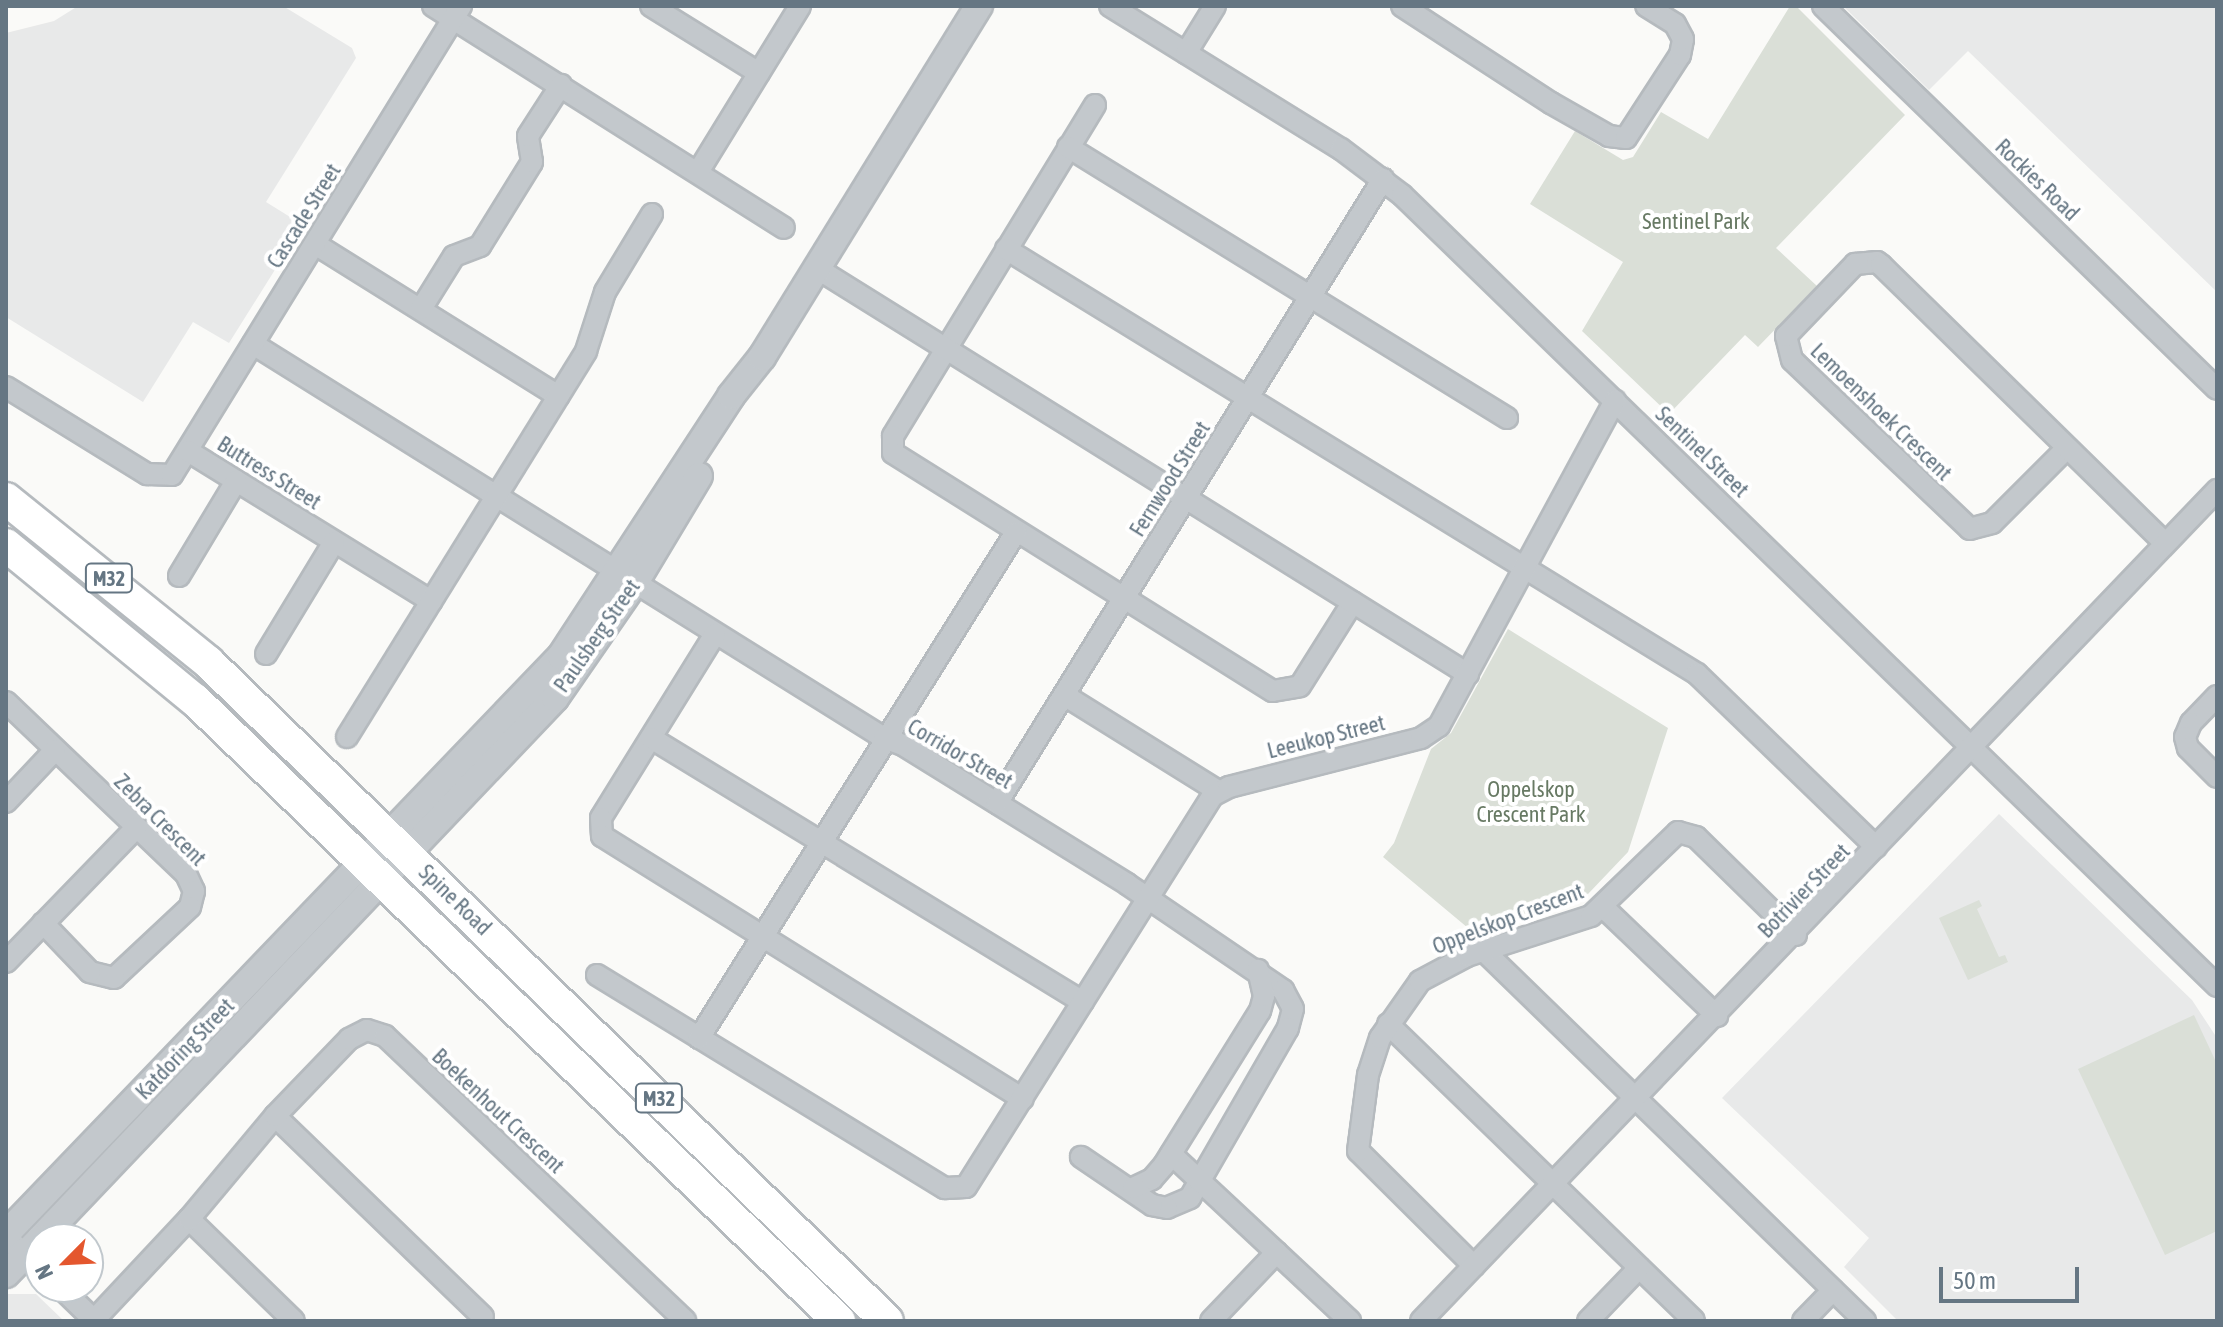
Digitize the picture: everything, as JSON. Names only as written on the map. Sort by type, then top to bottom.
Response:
[{"type":"main road","name":"Spine Road","points":[[6,499],[208,662],[887,1321]]},
{"type":"main road","name":"Spine Road","points":[[6,545],[150,659],[839,1321]]},
{"type":"street","points":[[433,6],[457,12],[561,85],[784,228]]},
{"type":"street","points":[[651,6],[759,73]]},
{"type":"street","points":[[698,172],[800,6]]},
{"type":"street","name":"Paulsberg Street","points":[[374,873],[626,577],[979,6]]},
{"type":"street","name":"Sentinel Street","points":[[1110,6],[1383,179],[2217,986]]},
{"type":"street","points":[[1186,53],[1215,6]]},
{"type":"street","points":[[1402,6],[1551,103],[1609,136],[1626,138],[1680,55],[1683,39],[1675,24],[1646,6]]},
{"type":"street","name":"Rockies Road","points":[[1823,6],[2217,389]]},
{"type":"street","name":"Cascade Street","points":[[188,451],[457,12]]},
{"type":"street","points":[[421,309],[454,256],[480,246],[532,162],[528,136],[561,85]]},
{"type":"street","points":[[1095,105],[893,436],[893,453],[1279,693],[1300,686],[1353,602]]},
{"type":"street","points":[[1068,147],[1507,418]]},
{"type":"street","name":"Fernwood Street","points":[[997,803],[1383,179]]},
{"type":"street","points":[[347,737],[586,351],[605,292],[652,214]]},
{"type":"street","points":[[315,244],[558,396]]},
{"type":"street","points":[[1006,249],[1697,674],[1876,847]]},
{"type":"street","name":"Lemoenshoek Crescent","points":[[2067,448],[1992,523],[1970,529],[1792,360],[1786,336],[1855,264],[1877,262],[2165,543]]},
{"type":"street","points":[[818,269],[1468,674]]},
{"type":"street","name":"Corridor Street","points":[[253,344],[715,634],[1127,884],[1147,901],[1257,970],[1283,990],[1293,1009],[1291,1019],[1202,1181]]},
{"type":"street","name":"Buttress Street","points":[[6,387],[153,477],[172,475],[188,451],[431,601]]},
{"type":"street","name":"Leeukop Street","points":[[1218,791],[1428,735],[1439,726],[1615,401]]},
{"type":"street","points":[[179,576],[236,481]]},
{"type":"street","name":"Botrivier Street","points":[[1421,1321],[1796,935],[2217,490]]},
{"type":"street","points":[[699,1038],[884,738],[1016,532]]},
{"type":"street","points":[[266,654],[334,542]]},
{"type":"street","points":[[715,634],[601,818],[602,836],[1023,1099]]},
{"type":"street","points":[[597,975],[950,1190],[970,1183],[1218,791],[1064,695]]},
{"type":"street","points":[[2217,696],[2191,723],[2185,737],[2188,748],[2217,777]]},
{"type":"street","name":"Zebra Crescent","points":[[6,702],[186,874],[194,891],[190,907],[123,973],[107,979],[90,972],[43,923]]},
{"type":"street","points":[[651,738],[1083,1002]]},
{"type":"street","points":[[6,802],[55,750]]},
{"type":"street","points":[[6,962],[136,828]]},
{"type":"street","name":"Oppelskop Crescent","points":[[1474,1266],[1358,1151],[1368,1075],[1388,1024],[1424,978],[1483,950],[1549,933],[1603,907],[1669,837],[1683,831],[1696,837],[1796,935]]},
{"type":"street","name":"Katdoring Street","points":[[47,1223],[374,873]]},
{"type":"street","points":[[1603,907],[1717,1016]]},
{"type":"street","points":[[1483,950],[1865,1321]]},
{"type":"street","points":[[1133,1188],[1152,1179],[1171,1154],[1260,1011],[1264,996],[1257,970]]},
{"type":"street","points":[[1388,1024],[1694,1321]]},
{"type":"street","name":"Boekenhout Crescent","points":[[275,1116],[349,1039],[377,1032],[685,1321]]},
{"type":"street","points":[[76,1303],[94,1320],[189,1219],[275,1116],[483,1317]]},
{"type":"street","points":[[1171,1154],[1350,1321]]},
{"type":"street","points":[[1081,1157],[1133,1188],[1152,1205],[1167,1208],[1190,1198],[1202,1181]]},
{"type":"street","points":[[189,1219],[294,1321]]},
{"type":"street","name":"Katdoring Street","points":[[6,1274],[24,1248]]},
{"type":"street","points":[[1211,1321],[1277,1252]]},
{"type":"street","points":[[1588,1321],[1639,1268]]},
{"type":"street","points":[[1803,1321],[1833,1290]]},
{"type":"shaded area","points":[[78,6],[283,6],[352,48],[356,58],[266,202],[303,225],[229,343],[193,322],[143,402],[6,317],[6,33],[54,21]]},
{"type":"shaded area","points":[[1843,6],[2217,6],[2217,292],[1968,51],[1929,90]]},
{"type":"shaded area","points":[[1999,814],[2192,1000],[2217,1038],[2217,1321],[1898,1321],[1844,1267],[1869,1238],[1722,1098]]},
{"type":"shaded area","points":[[7,1294],[24,1294],[24,1303],[45,1303],[64,1321],[6,1321]]},
{"type":"green space","name":"Sentinel Park","points":[[1790,6],[1796,6],[1905,115],[1776,248],[1817,286],[1758,347],[1745,335],[1669,414],[1582,331],[1623,262],[1530,204],[1575,131],[1623,160],[1633,157],[1661,112],[1708,139]]},
{"type":"green space","name":"Oppelskop Crescent Park","points":[[1508,629],[1668,728],[1628,852],[1588,894],[1539,916],[1474,933],[1383,857],[1394,843],[1431,749],[1451,733]]},
{"type":"green space","points":[[1979,900],[1982,906],[1977,909],[1999,957],[2005,955],[2008,962],[1968,980],[1939,918]]},
{"type":"green space","points":[[2194,1015],[2217,1064],[2217,1231],[2165,1255],[2078,1069]]}]
